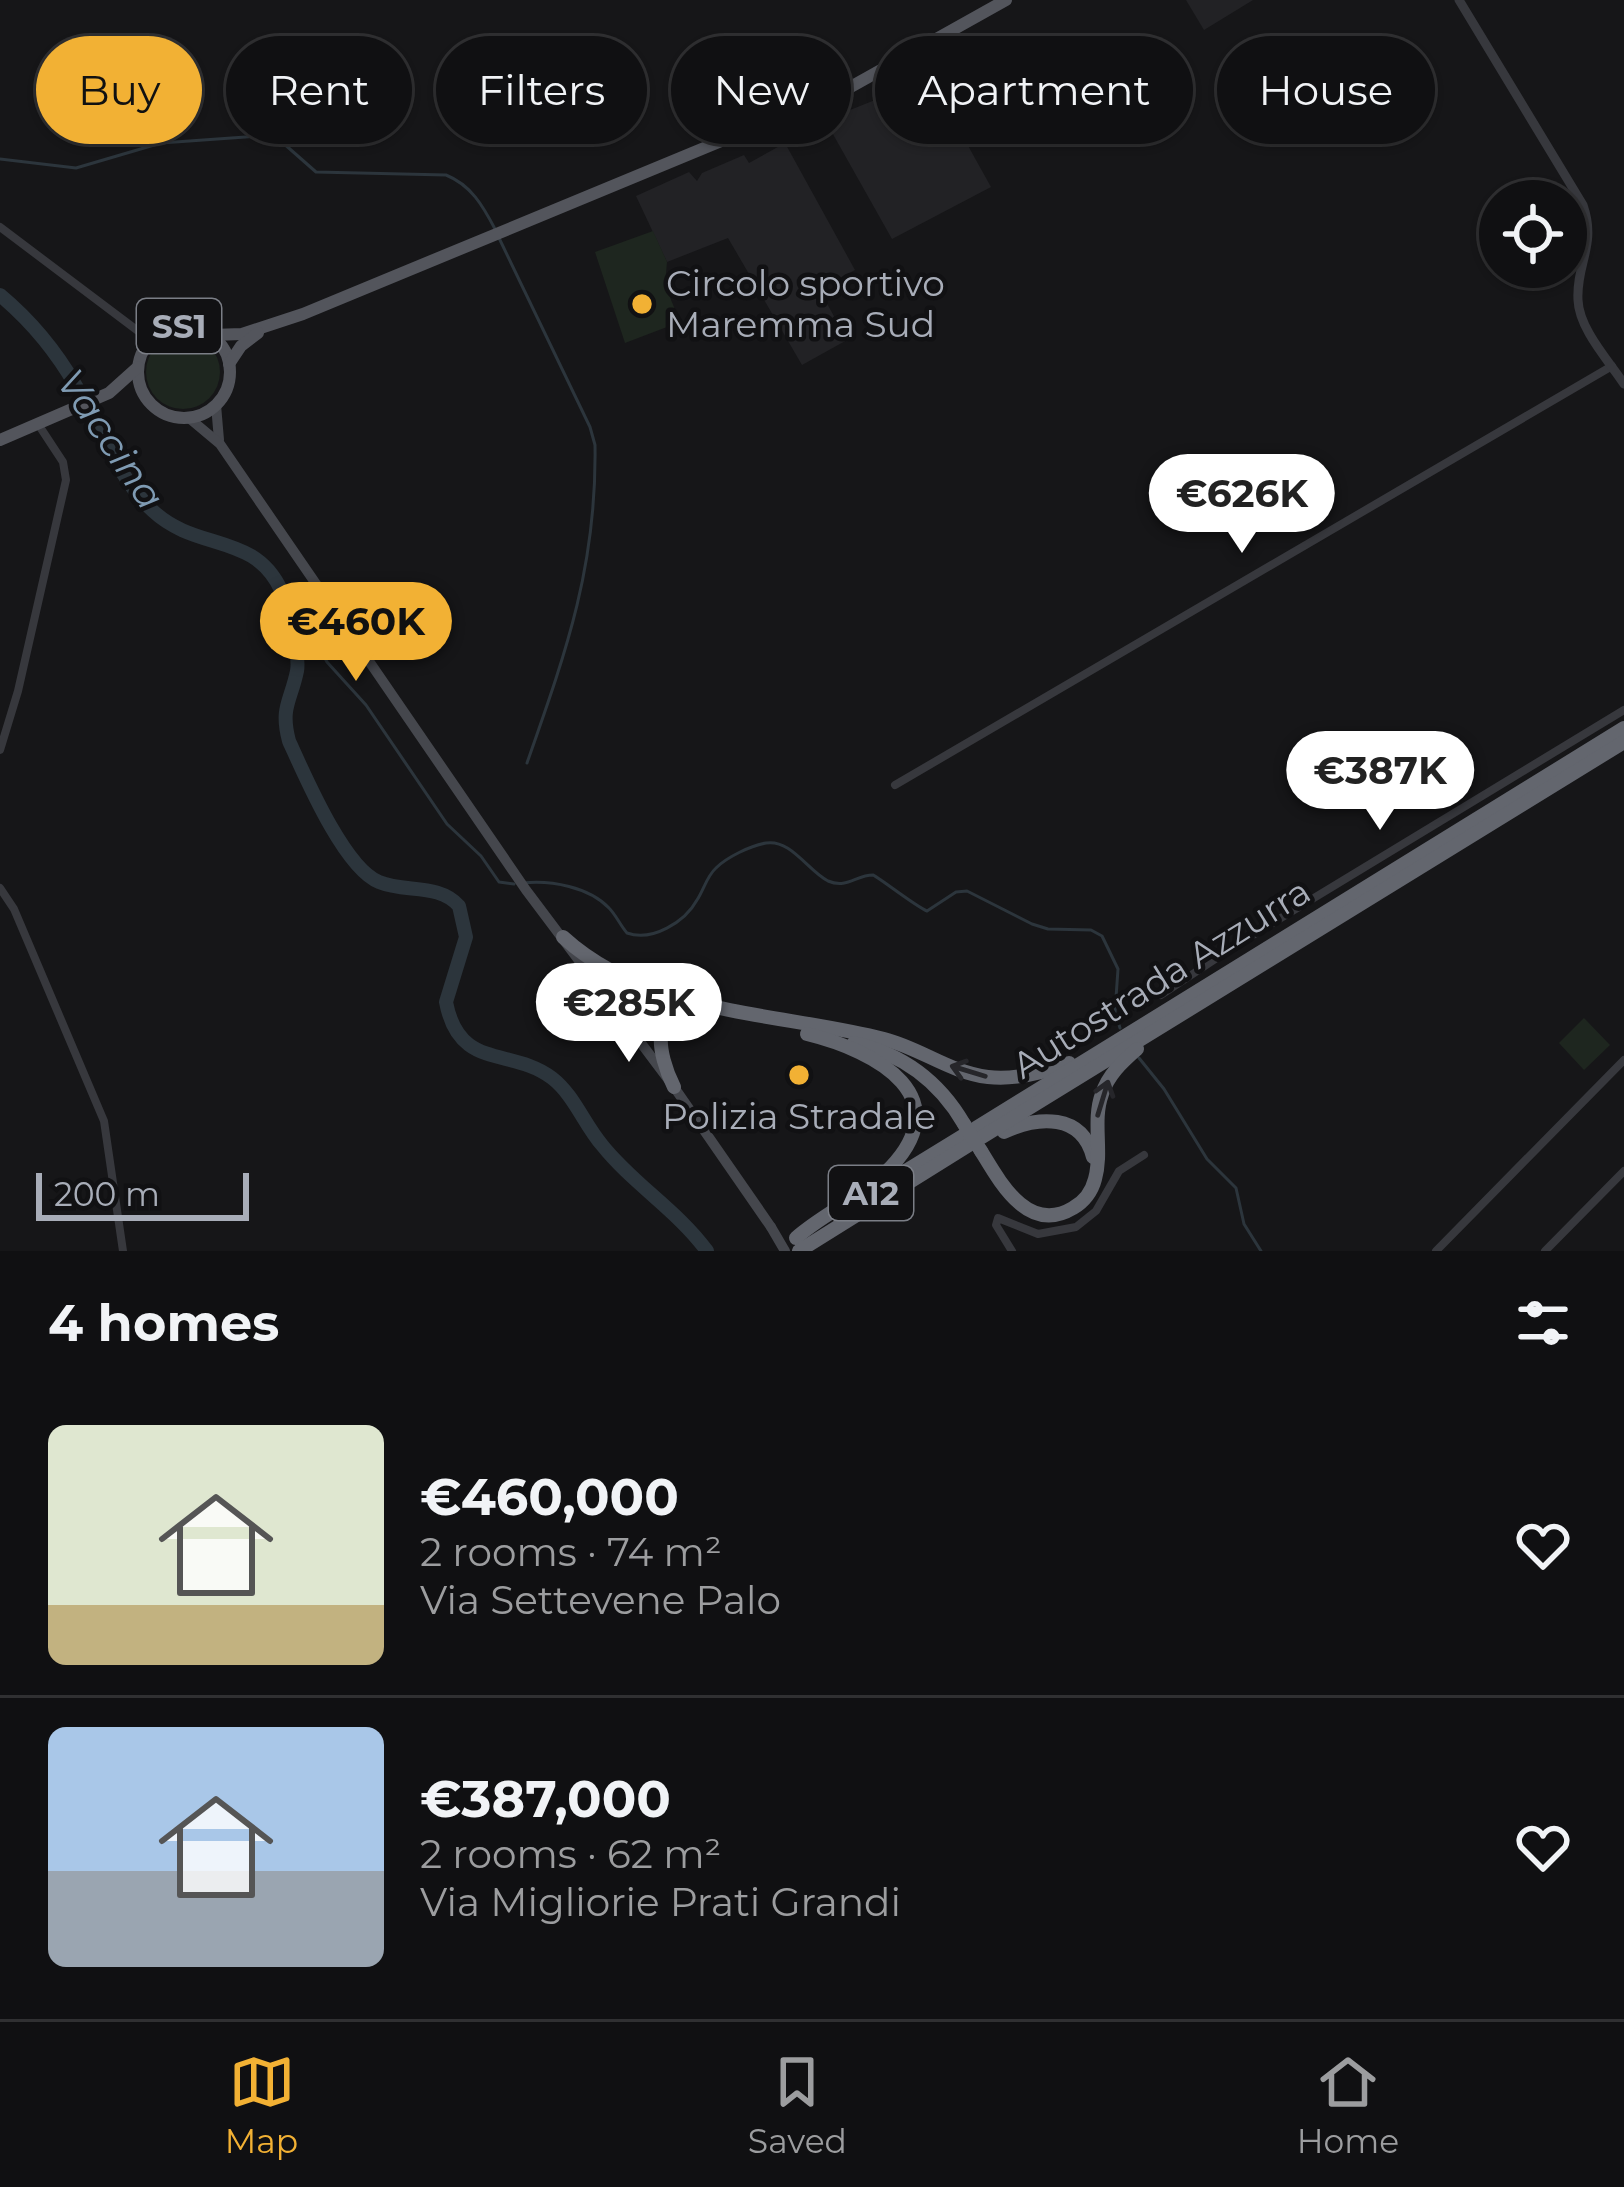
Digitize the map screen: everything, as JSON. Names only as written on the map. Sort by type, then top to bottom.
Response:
[{"type":"highway","name":"Autostrada Azzurra","points":[[1211,988],[1624,728]]},
{"type":"highway","name":"Autostrada Azzurra","points":[[1211,988],[1624,742]]},
{"type":"highway","points":[[563,938],[593,963],[650,989],[896,1042],[966,1072],[997,1078],[1057,1067],[1128,1041],[1199,1009],[1211,988]]},
{"type":"highway","points":[[842,1032],[916,1064],[940,1085],[1007,1192],[1022,1207],[1048,1215],[1076,1207],[1096,1177],[1101,1096],[1128,1041],[1211,988]]},
{"type":"highway","points":[[621,1016],[632,995],[650,989]]},
{"type":"highway","points":[[621,1016],[692,1007],[874,1048],[911,1065],[939,1088],[1018,1199],[1043,1210],[1060,1210],[1074,1203],[1093,1174],[1088,1142],[1074,1128],[1057,1121],[1025,1123],[976,1139]]},
{"type":"highway","points":[[674,1087],[660,1055],[660,1033],[672,1016],[692,1007]]},
{"type":"highway","points":[[793,1247],[886,1172],[902,1154],[916,1122],[914,1099],[900,1077],[825,1038]]},
{"type":"highway","name":"Autostrada Azzurra","points":[[776,1251],[839,1226],[1128,1041]]},
{"type":"highway","name":"Autostrada Azzurra","points":[[793,1247],[976,1139]]},
{"type":"main road","name":"SS1","points":[[212,335],[234,336],[269,326],[857,84],[1006,0]]},
{"type":"main road","name":"SS1","points":[[229,364],[242,346],[269,326]]},
{"type":"main road","name":"SS1","points":[[0,440],[109,393],[138,368],[150,340],[173,327],[200,328],[226,353],[225,393],[216,405],[189,418],[161,412],[131,394],[109,393]]},
{"type":"main road","name":"SS1","points":[[138,368],[150,403]]},
{"type":"main road","points":[[216,405],[220,443]]},
{"type":"main road","points":[[189,418],[220,443],[516,876],[674,1087],[771,1227],[793,1247]]},
{"type":"street","points":[[1459,0],[1583,205],[1590,237],[1578,302],[1587,326],[1624,384]]},
{"type":"street","points":[[0,227],[150,340]]},
{"type":"street","points":[[895,784],[1612,366]]},
{"type":"street","points":[[0,750],[18,692],[66,480],[63,463],[38,424]]},
{"type":"street","points":[[1161,995],[1624,710]]},
{"type":"street","points":[[0,888],[14,909],[104,1121],[123,1251]]},
{"type":"street","points":[[1436,1251],[1624,1060]]},
{"type":"street","points":[[1012,1251],[996,1225],[998,1218],[1039,1234],[1076,1228],[1097,1210],[1119,1171],[1144,1154]]},
{"type":"street","points":[[1545,1251],[1624,1171]]},
{"type":"shaded area","points":[[1186,0],[1253,0],[1204,30]]},
{"type":"shaded area","points":[[875,100],[875,144],[967,144],[991,187],[892,239],[839,144],[851,144],[851,110]]},
{"type":"shaded area","points":[[786,144],[855,270],[819,289],[847,340],[802,365],[728,238],[667,262],[636,196],[689,172],[697,181],[702,173],[744,155],[749,163]]},
{"type":"shaded area","name":"Circolo sportivo Maremma Sud","points":[[653,231],[667,262],[665,285],[680,322],[625,343],[595,252]]},
{"type":"shaded area","points":[[183,335],[209,346],[220,372],[209,398],[183,409],[157,398],[146,372],[157,346]]},
{"type":"shaded area","points":[[1584,1018],[1610,1045],[1584,1070],[1559,1043]]},
{"type":"waterway","points":[[0,159],[76,168],[161,143],[274,135],[316,172],[446,175],[469,190],[495,229]]},
{"type":"waterway","points":[[499,238],[595,445],[585,570],[566,646],[527,763]]},
{"type":"waterway","name":"Vaccina","points":[[0,295],[60,361],[120,468],[153,511],[170,524],[240,550],[270,572],[287,607],[297,664],[286,712],[289,741],[327,819],[352,859],[379,882],[432,891],[459,906],[466,937],[446,1002],[462,1039],[552,1078],[614,1159],[707,1251]]},
{"type":"waterway","points":[[287,607],[304,620],[327,662],[366,705],[447,824],[481,856],[499,882],[514,884]]},
{"type":"waterway","points":[[523,883],[580,890],[609,908],[627,933],[647,935],[685,916],[713,871],[726,860],[775,843],[828,881],[841,883],[873,875],[927,911],[956,892],[967,891],[1032,924],[1091,930],[1102,936],[1118,969],[1115,1012],[1120,1028]]},
{"type":"waterway","points":[[1139,1058],[1207,1159],[1236,1188],[1244,1224],[1261,1251]]},
{"type":"place","name":"Circolo sportivo Maremma Sud","points":[[642,304]]},
{"type":"place","name":"Polizia Stradale","points":[[799,1075]]}]
